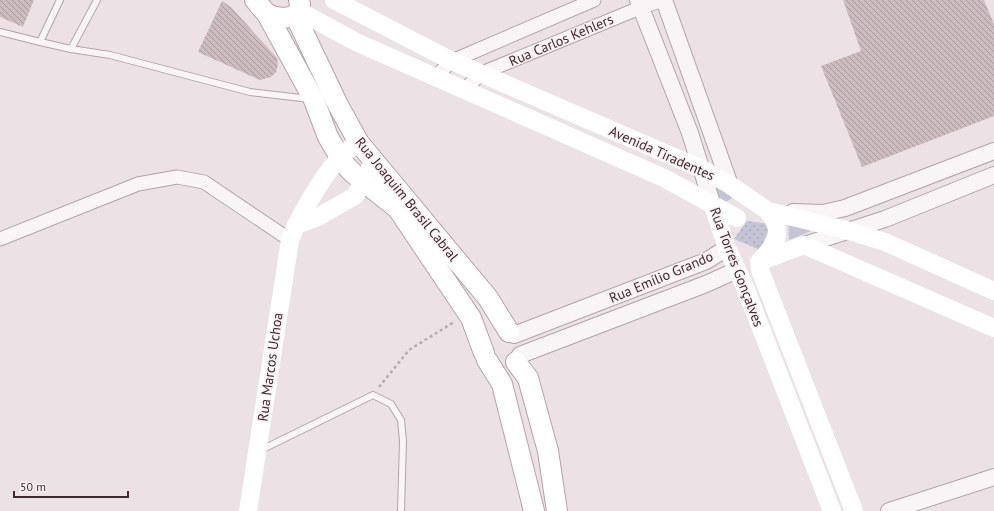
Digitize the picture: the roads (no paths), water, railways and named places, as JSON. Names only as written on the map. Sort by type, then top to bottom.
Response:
[{"type":"main road","name":"Avenida Tiradentes","points":[[334,0],[452,61],[704,170],[730,185],[768,211],[846,230],[885,242],[994,292]]},
{"type":"main road","points":[[261,7],[281,19],[298,9]]},
{"type":"main road","name":"Rua Joaquim Brasil Cabral","points":[[261,7],[314,100],[328,137],[341,155],[348,169],[398,209],[471,318],[485,356],[502,384],[534,511]]},
{"type":"main road","name":"Avenida Tiradentes","points":[[298,9],[356,42],[436,76],[664,178],[737,218]]},
{"type":"main road","name":"Rua Joaquim Brasil Cabral","points":[[298,9],[338,105],[359,143],[488,298],[512,333]]},
{"type":"main road","points":[[559,131],[571,112]]},
{"type":"main road","points":[[341,155],[359,143]]},
{"type":"main road","name":"Rua Marcos Uchoa","points":[[248,511],[293,232],[321,184],[341,155]]},
{"type":"main road","points":[[293,232],[355,196],[364,182],[374,161]]},
{"type":"main road","name":"Rua Torres Gonçalves","points":[[713,206],[727,248],[832,511]]},
{"type":"main road","points":[[737,218],[747,212],[757,210],[768,211]]},
{"type":"main road","name":"Rua Torres Gonçalves","points":[[768,211],[777,223],[776,239],[772,248],[759,262],[760,270],[854,511]]},
{"type":"main road","name":"Rua Emílio Grando","points":[[727,248],[732,225],[737,218]]},
{"type":"main road","points":[[804,245],[994,328]]},
{"type":"main road","name":"Rua Emílio Grando","points":[[737,270],[804,245]]},
{"type":"main road","points":[[518,358],[511,365],[500,368],[494,366],[485,356],[483,347],[488,337],[498,331],[512,333],[520,345],[518,358],[528,378],[548,452],[557,511]]},
{"type":"street","name":"Rua Carlos Kehlers","points":[[436,76],[452,61],[594,0]]},
{"type":"street","name":"Rua Carlos Kehlers","points":[[465,89],[482,73],[640,3],[664,0]]},
{"type":"street","points":[[664,0],[730,185]]},
{"type":"street","name":"Rua Torres Gonçalves","points":[[640,3],[704,170],[713,206]]},
{"type":"street","points":[[768,211],[824,213],[845,208],[994,151]]},
{"type":"street","name":"Rua Emílio Grando","points":[[804,245],[846,230],[885,219],[994,175]]},
{"type":"street","points":[[0,239],[138,184],[177,177],[204,182],[293,232]]},
{"type":"street","points":[[885,219],[885,242]]},
{"type":"street","name":"Rua Emílio Grando","points":[[512,333],[706,261],[727,248]]},
{"type":"street","name":"Rua Emílio Grando","points":[[518,358],[706,284],[737,270]]},
{"type":"street","points":[[889,511],[994,477]]},
{"type":"lane","points":[[40,42],[60,0]]},
{"type":"lane","points":[[71,49],[97,0]]},
{"type":"lane","points":[[0,32],[71,49],[110,55],[250,92],[314,100]]},
{"type":"lane","points":[[258,452],[372,395],[391,404],[401,420],[403,441],[401,511]]}]
